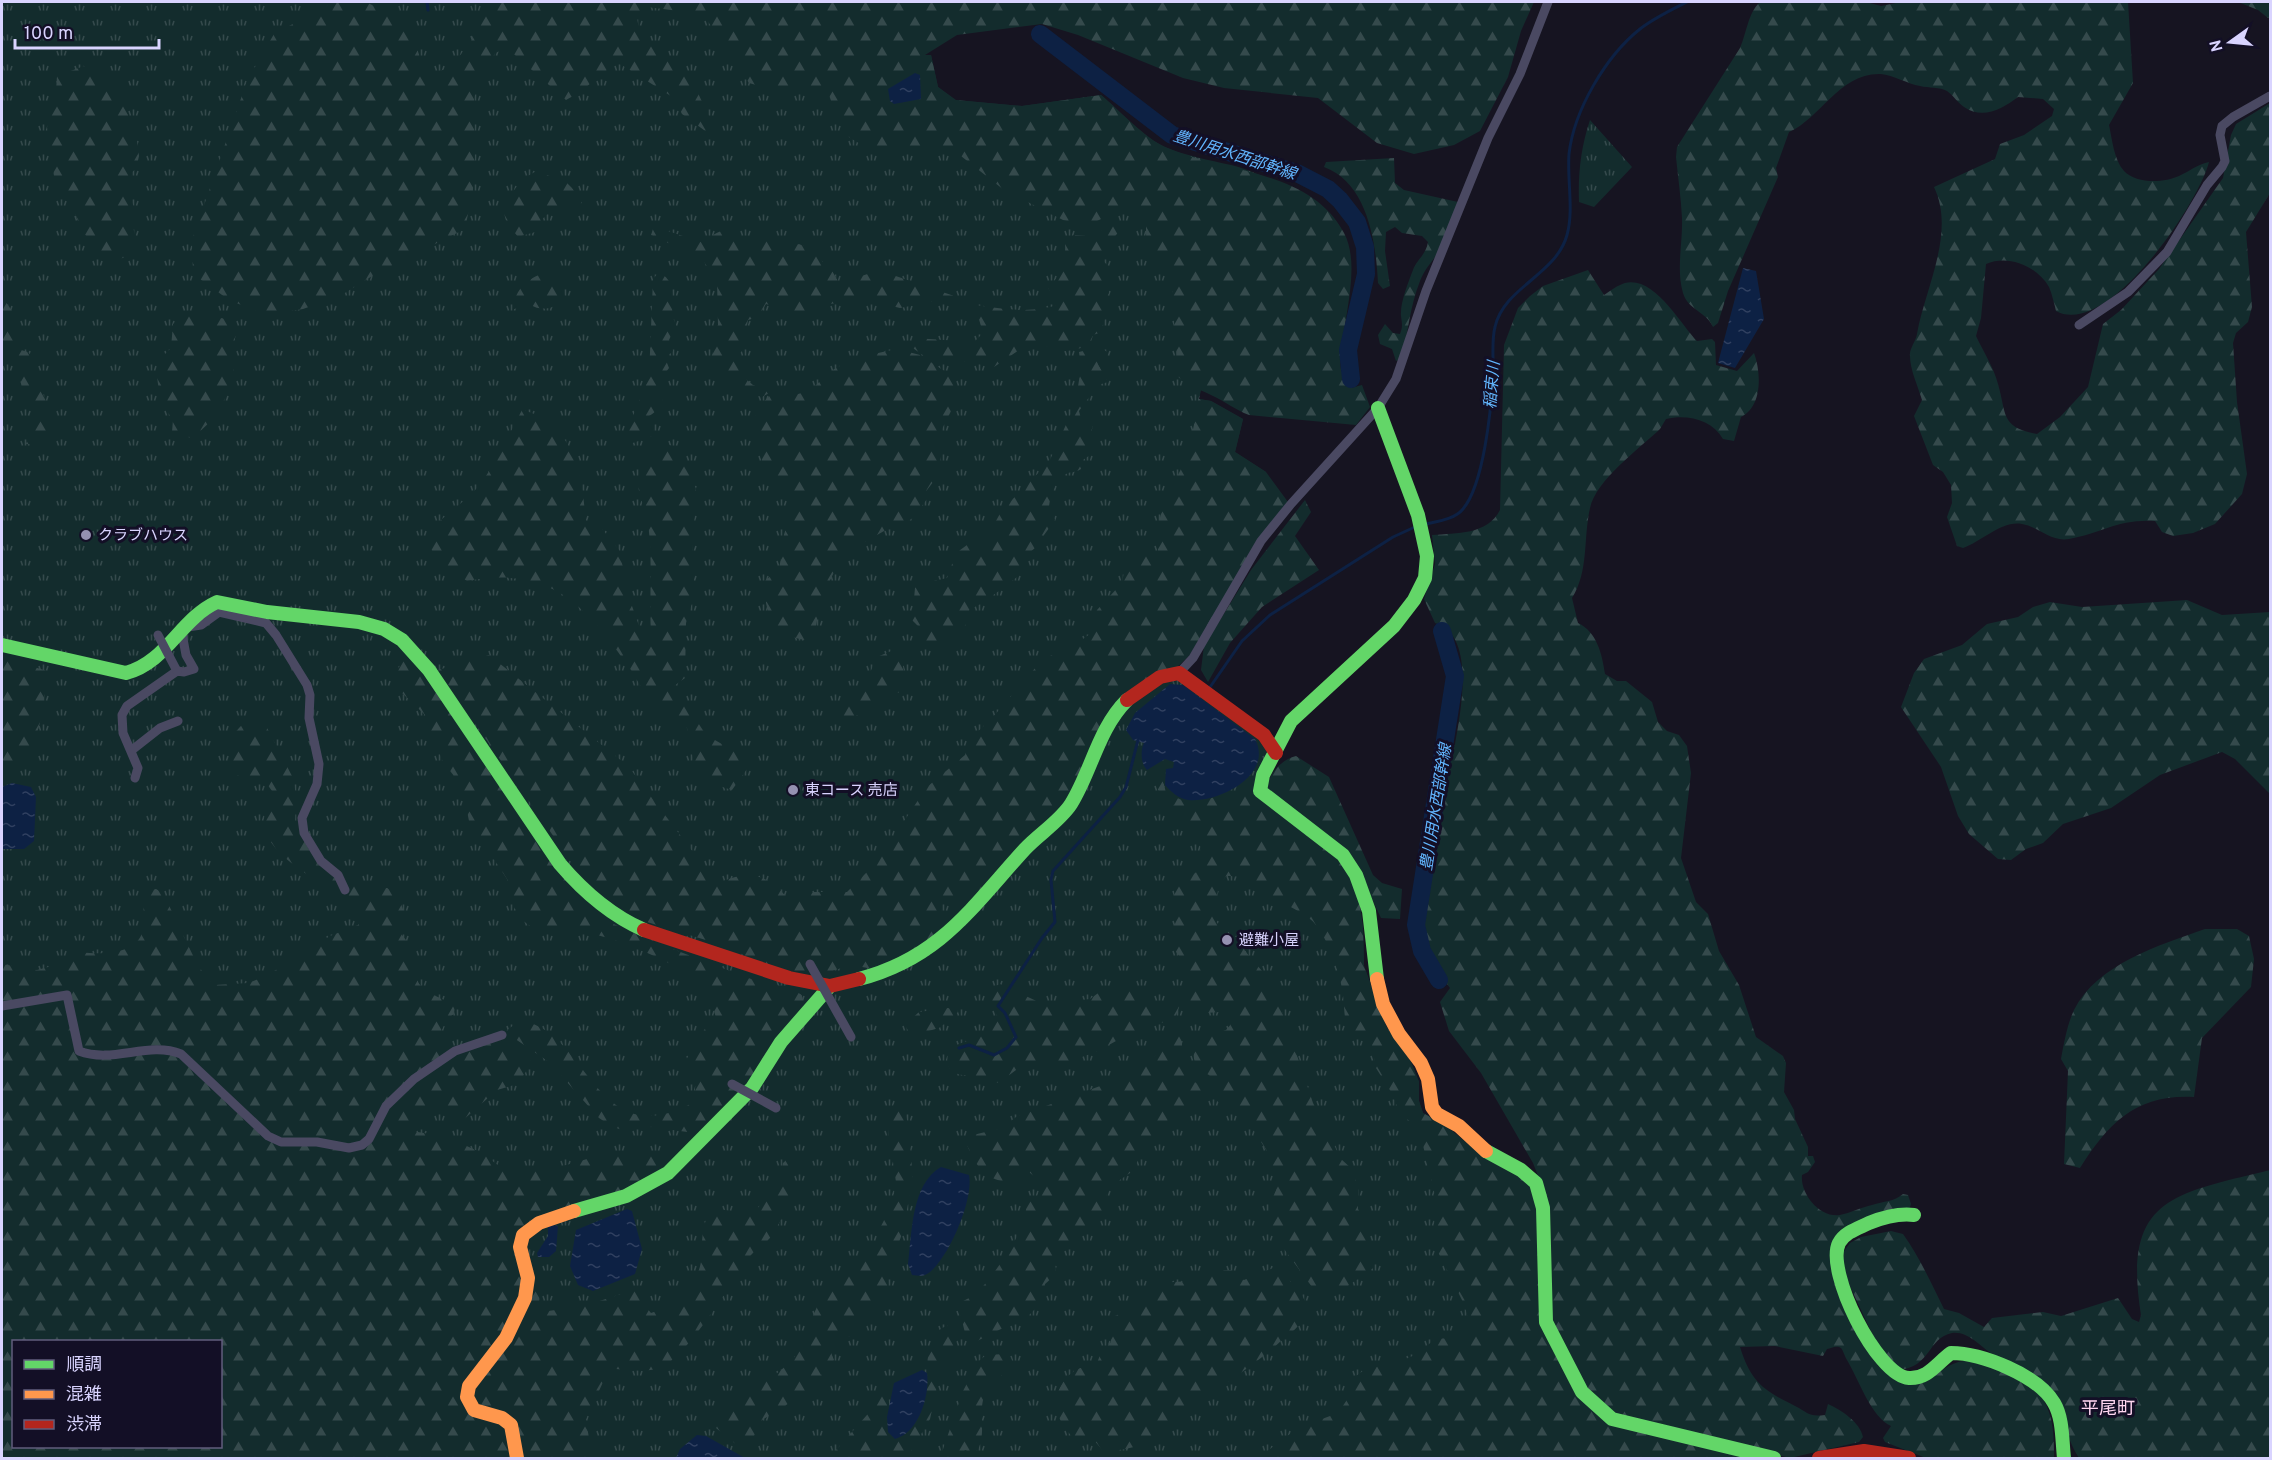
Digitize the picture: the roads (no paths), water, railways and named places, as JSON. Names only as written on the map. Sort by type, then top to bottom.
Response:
[{"type":"street","points":[[2,645],[126,673],[136,672],[151,664],[182,628],[206,606],[217,602],[267,612],[359,622],[384,629],[412,648],[497,768],[560,864],[577,884],[604,907],[665,938],[789,978],[830,986],[882,973],[923,952],[948,935],[1026,847],[1070,805],[1112,715],[1127,700],[1160,677],[1179,673],[1193,658],[1261,542],[1291,504],[1378,408],[1396,379],[1426,291],[1488,138],[1520,74],[1548,2]]},
{"type":"street","points":[[2079,325],[2128,292],[2167,252],[2207,185],[2222,167],[2225,154],[2220,135],[2222,126],[2233,117],[2271,96]]},
{"type":"street","points":[[1378,408],[1423,526],[1426,572],[1403,616],[1297,715],[1262,780],[1260,791],[1343,855],[1356,875],[1369,911],[1373,965],[1383,1004],[1399,1034],[1421,1063],[1428,1079],[1432,1107],[1437,1114],[1459,1126],[1487,1152],[1521,1170],[1536,1183],[1543,1208],[1546,1322],[1582,1392],[1602,1413],[1612,1419],[1774,1458]]},
{"type":"street","points":[[182,628],[201,625],[219,612],[258,620],[266,624],[276,635],[309,690],[309,718],[318,750],[317,784],[303,813],[304,833],[321,861],[338,874],[345,890]]},
{"type":"street","points":[[135,778],[138,768],[122,727],[124,711],[177,671],[184,672],[194,669],[186,655],[182,628]]},
{"type":"street","points":[[158,635],[177,671]]},
{"type":"street","points":[[1179,673],[1264,735],[1276,753]]},
{"type":"street","points":[[132,750],[160,728],[178,721]]},
{"type":"street","points":[[810,964],[851,1037]]},
{"type":"street","points":[[517,1458],[511,1425],[502,1418],[474,1410],[467,1397],[470,1386],[520,1314],[528,1282],[520,1243],[524,1233],[534,1225],[577,1210],[609,1203],[666,1175],[691,1146],[700,1141],[752,1088],[781,1042],[830,986]]},
{"type":"street","points":[[2,1006],[67,995],[79,1051],[110,1056],[169,1050],[180,1054],[268,1136],[281,1142],[317,1142],[349,1148],[362,1145],[369,1139],[386,1106],[414,1079],[455,1051],[502,1035]]},
{"type":"street","points":[[732,1084],[776,1108]]},
{"type":"street","points":[[1914,1215],[1896,1214],[1857,1228],[1841,1241],[1837,1248],[1839,1274],[1868,1340],[1881,1360],[1894,1374],[1914,1378],[1925,1375],[1951,1353],[1967,1353],[1988,1360],[2039,1386],[2054,1403],[2064,1458]]},
{"type":"street","points":[[1819,1458],[1868,1450],[1889,1452],[1909,1458]]},
{"type":"water","points":[[915,73],[920,75],[921,99],[894,104],[890,101],[888,89]]},
{"type":"water","points":[[1743,268],[1756,271],[1764,319],[1735,368],[1718,363]]},
{"type":"water","points":[[1170,684],[1183,685],[1255,739],[1259,752],[1257,764],[1250,775],[1228,792],[1201,800],[1188,800],[1178,796],[1165,785],[1166,769],[1173,768],[1174,762],[1165,759],[1147,770],[1143,764],[1144,743],[1133,740],[1126,730],[1135,713]]},
{"type":"water","points":[[12,783],[31,787],[36,797],[34,841],[24,849],[2,849],[2,787]]},
{"type":"water","points":[[941,1167],[969,1175],[968,1198],[952,1241],[937,1265],[926,1275],[912,1275],[908,1264],[912,1225],[918,1197],[931,1175]]},
{"type":"water","points":[[627,1209],[632,1211],[642,1249],[635,1274],[593,1291],[578,1285],[570,1266],[576,1230]]},
{"type":"water","points":[[558,1226],[556,1251],[549,1257],[538,1257],[537,1253],[548,1236],[548,1227]]},
{"type":"water","points":[[922,1370],[927,1373],[925,1402],[911,1429],[895,1439],[888,1432],[887,1417],[894,1383]]},
{"type":"water","points":[[697,1435],[706,1436],[745,1458],[676,1458],[680,1449]]},
{"type":"waterway","points":[[427,2],[428,10]]},
{"type":"waterway","name":"稲束川","points":[[1426,524],[1446,519],[1460,512],[1476,482],[1485,446],[1490,408],[1495,327],[1508,301],[1552,261],[1567,235],[1570,215],[1569,154],[1577,120],[1585,102],[1604,69],[1627,40],[1651,21],[1687,2]]},
{"type":"waterway","name":"豊川用水西部幹線","points":[[1040,34],[1172,135],[1297,173],[1328,189],[1340,200],[1357,222],[1365,247],[1366,274],[1348,350],[1351,379]]},
{"type":"waterway","name":"稲束川","points":[[1208,690],[1242,641],[1270,615],[1393,537],[1417,526]]},
{"type":"waterway","name":"豊川用水西部幹線","points":[[1439,980],[1422,951],[1416,925],[1455,676],[1442,631]]},
{"type":"waterway","points":[[959,1048],[969,1045],[994,1055],[1007,1048],[1016,1037],[1005,1013],[998,1006],[1055,922],[1051,880],[1053,871],[1120,797],[1126,787],[1138,740]]},
{"type":"place","name":"クラブハウス","points":[[86,535]]},
{"type":"place","name":"東コース 売店","points":[[793,790]]},
{"type":"place","name":"避難小屋","points":[[1227,940]]},
{"type":"district","name":"平尾町","points":[[2108,1408]]}]
